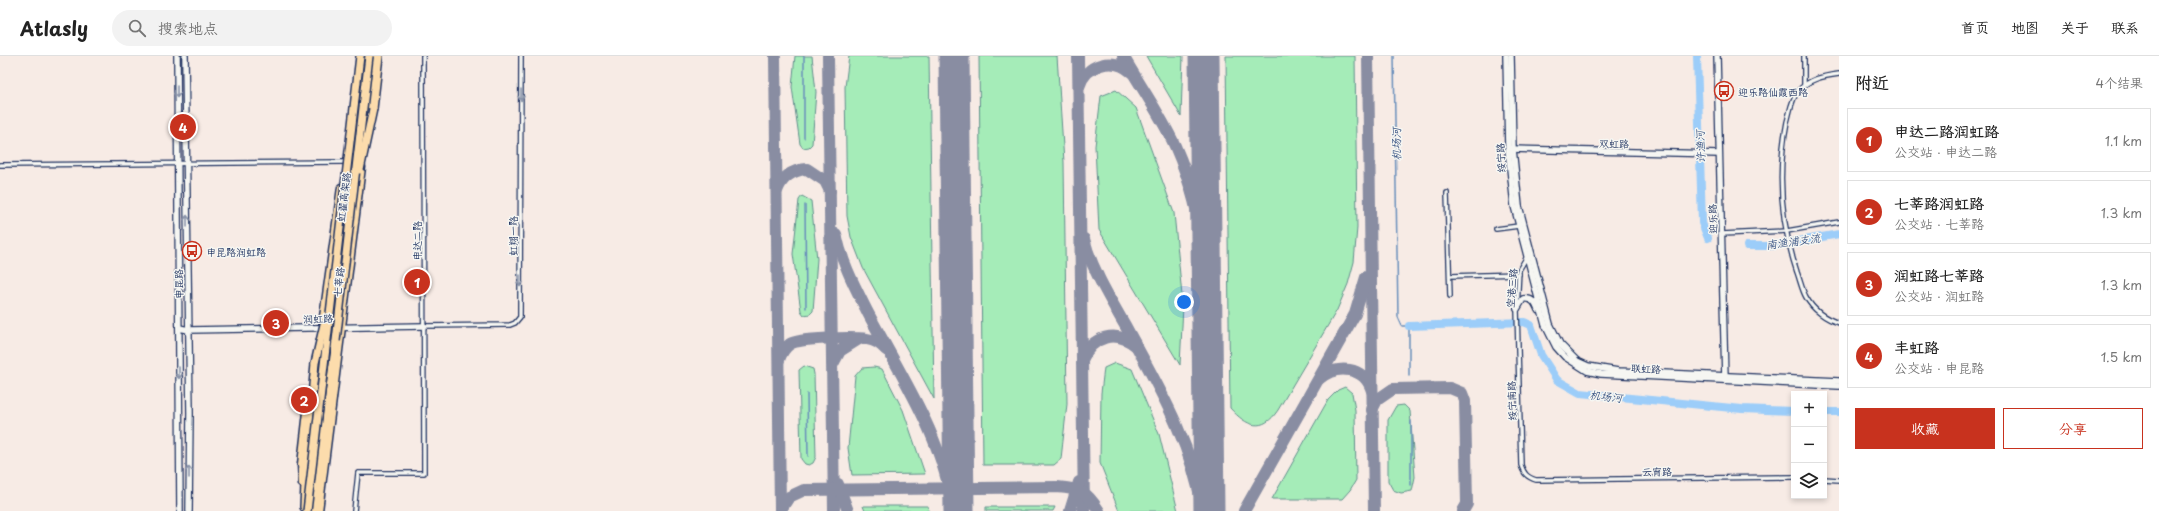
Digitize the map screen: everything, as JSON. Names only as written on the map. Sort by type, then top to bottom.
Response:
[{"type":"highway","name":"虹翟高架路","points":[[333,281],[360,56]]},
{"type":"highway","name":"虹翟高架路","points":[[318,487],[369,56]]},
{"type":"highway","points":[[353,195],[369,131],[379,56]]},
{"type":"highway","points":[[305,510],[306,462],[315,363],[333,281]]},
{"type":"highway","points":[[305,510],[333,281]]},
{"type":"highway","points":[[318,487],[318,511]]},
{"type":"highway","points":[[314,511],[318,487]]},
{"type":"main road","name":"申昆路","points":[[177,56],[180,511]]},
{"type":"main road","name":"申昆路","points":[[185,56],[189,330],[189,511]]},
{"type":"main road","name":"七莘路","points":[[305,510],[301,464],[313,361],[322,326],[345,162],[357,56]]},
{"type":"main road","name":"七莘路","points":[[318,511],[343,326],[375,56]]},
{"type":"main road","name":"绥宁路","points":[[1506,56],[1511,149],[1528,255]]},
{"type":"main road","name":"绥宁路","points":[[1511,56],[1510,178],[1519,226],[1528,255]]},
{"type":"main road","name":"迎乐路","points":[[1717,56],[1725,379]]},
{"type":"main road","name":"双虹路","points":[[1511,149],[1719,154]]},
{"type":"main road","points":[[345,162],[362,162]]},
{"type":"main road","name":"联虹路","points":[[1528,255],[1545,325],[1556,347],[1575,364],[1587,371],[1618,376],[1839,381]]},
{"type":"main road","name":"联虹路","points":[[1528,255],[1554,335],[1560,344],[1577,360],[1588,366],[1608,370],[1839,386]]},
{"type":"main road","points":[[1517,308],[1523,299],[1533,301],[1545,325]]},
{"type":"main road","name":"润虹路","points":[[189,330],[322,326],[424,326]]},
{"type":"main road","points":[[179,328],[189,330]]},
{"type":"main road","points":[[179,334],[189,330]]},
{"type":"street","name":"申达二路","points":[[354,511],[358,473],[424,473],[424,56]]},
{"type":"street","name":"虹翔一路","points":[[424,326],[510,325],[515,323],[520,317],[521,56]]},
{"type":"street","points":[[1804,56],[1804,85]]},
{"type":"street","points":[[1839,74],[1810,81],[1804,85],[1794,98],[1784,140],[1781,190],[1789,249],[1806,297],[1816,310],[1830,320],[1839,323]]},
{"type":"street","points":[[0,165],[345,162]]},
{"type":"street","points":[[1447,193],[1450,296]]},
{"type":"street","points":[[1722,234],[1787,233],[1839,222]]},
{"type":"street","points":[[1496,229],[1519,226]]},
{"type":"street","name":"空港三路","points":[[1518,329],[1517,308],[1519,274],[1522,262],[1528,255]]},
{"type":"street","points":[[1450,276],[1519,274]]},
{"type":"street","name":"绥宁南路","points":[[1518,329],[1521,465],[1524,472]]},
{"type":"street","name":"云宵路","points":[[1524,472],[1529,478],[1536,480],[1791,477]]},
{"type":"street","points":[[1827,479],[1839,480]]},
{"type":"green space","points":[[795,56],[812,56],[816,92],[812,144],[809,147],[803,148],[800,144],[792,87]]},
{"type":"green space","points":[[849,56],[929,56],[934,399],[863,268],[851,237],[847,216],[845,87]]},
{"type":"green space","points":[[979,56],[1057,56],[1064,162],[1067,404],[1061,459],[1054,465],[983,465]]},
{"type":"green space","points":[[1146,56],[1183,56],[1181,116]]},
{"type":"green space","points":[[1226,56],[1355,56],[1357,228],[1354,262],[1348,284],[1337,310],[1278,410],[1267,422],[1255,425],[1243,420],[1230,408]]},
{"type":"green space","points":[[1116,90],[1136,108],[1174,213],[1183,306],[1180,365],[1099,230],[1095,146],[1101,96]]},
{"type":"green space","points":[[802,196],[811,201],[817,259],[813,311],[810,314],[804,315],[801,311],[793,254],[799,200]]},
{"type":"green space","points":[[1115,363],[1132,369],[1159,434],[1178,511],[1119,511],[1100,463],[1101,393],[1104,368]]},
{"type":"green space","points":[[804,366],[813,369],[814,374],[816,457],[813,463],[809,465],[805,464],[801,459],[799,370]]},
{"type":"green space","points":[[874,367],[882,369],[903,410],[925,474],[852,475],[848,448],[855,376],[862,368]]},
{"type":"green space","points":[[1345,387],[1352,393],[1355,410],[1356,480],[1350,490],[1342,499],[1272,499],[1328,400],[1338,390]]},
{"type":"green space","points":[[1404,405],[1410,411],[1415,477],[1412,491],[1401,493],[1393,490],[1388,481],[1388,420],[1396,406]]},
{"type":"green space","points":[[863,506],[928,506],[929,511],[865,511]]},
{"type":"green space","points":[[986,507],[1055,507],[1053,511],[986,511]]},
{"type":"waterway","points":[[804,56],[804,138]]},
{"type":"waterway","name":"机场河","points":[[1394,56],[1398,317],[1402,326],[1409,326],[1409,376]]},
{"type":"waterway","name":"许渔河","points":[[1697,56],[1702,223],[1708,238]]},
{"type":"waterway","points":[[805,205],[806,308]]},
{"type":"waterway","name":"南渔浦支流","points":[[1747,246],[1771,246],[1839,234]]},
{"type":"waterway","name":"机场河","points":[[1409,326],[1524,322],[1531,325],[1541,355],[1557,380],[1580,393],[1742,409],[1791,411]]},
{"type":"waterway","points":[[807,394],[808,456]]},
{"type":"waterway","name":"机场河","points":[[1827,412],[1839,412]]},
{"type":"waterway","points":[[1411,421],[1411,485]]},
{"type":"taxiway","points":[[775,56],[780,511]]},
{"type":"taxiway","points":[[828,56],[834,511]]},
{"type":"taxiway","points":[[1078,56],[1084,511]]},
{"type":"taxiway","points":[[1123,56],[1163,123],[1182,162],[1193,196],[1201,230],[1207,282]]},
{"type":"taxiway","points":[[1368,56],[1374,511]]},
{"type":"taxiway","points":[[1079,87],[1082,79],[1087,73],[1101,65],[1117,64],[1131,72]]},
{"type":"taxiway","points":[[777,191],[779,186],[789,175],[797,171],[807,169],[825,181],[830,191]]},
{"type":"taxiway","points":[[836,234],[845,265],[854,284],[920,409],[931,433],[941,459],[953,511]]},
{"type":"taxiway","points":[[1084,239],[1087,251],[1102,284],[1162,394],[1182,438],[1198,485],[1203,511]]},
{"type":"taxiway","points":[[1244,511],[1355,314],[1366,277]]},
{"type":"taxiway","points":[[779,360],[786,347],[795,342],[804,340],[860,338],[873,340],[886,350]]},
{"type":"taxiway","points":[[1082,360],[1092,345],[1105,338],[1121,338],[1136,346]]},
{"type":"taxiway","points":[[833,364],[840,351],[859,339]]},
{"type":"taxiway","points":[[1319,379],[1333,371],[1349,370],[1357,372],[1363,376],[1372,391]]},
{"type":"taxiway","points":[[1372,410],[1377,400],[1393,389],[1450,388],[1462,393],[1465,401],[1467,504],[1463,511]]},
{"type":"taxiway","points":[[1070,511],[1079,482]]},
{"type":"taxiway","points":[[838,484],[848,511]]},
{"type":"taxiway","points":[[780,511],[789,497],[804,490],[1057,487],[1082,492],[1090,499],[1099,511]]},
{"type":"runway","points":[[954,56],[959,511]]},
{"type":"runway","points":[[1204,56],[1209,511]]},
{"type":"place","name":"迎乐路仙霞西路","points":[[1724,91]]},
{"type":"place","name":"丰虹路","points":[[183,127]]},
{"type":"place","name":"申昆路润虹路","points":[[192,251]]},
{"type":"place","name":"申达二路润虹路","points":[[417,282]]},
{"type":"place","name":"润虹路七莘路","points":[[276,323]]},
{"type":"place","name":"七莘路润虹路","points":[[304,400]]}]
